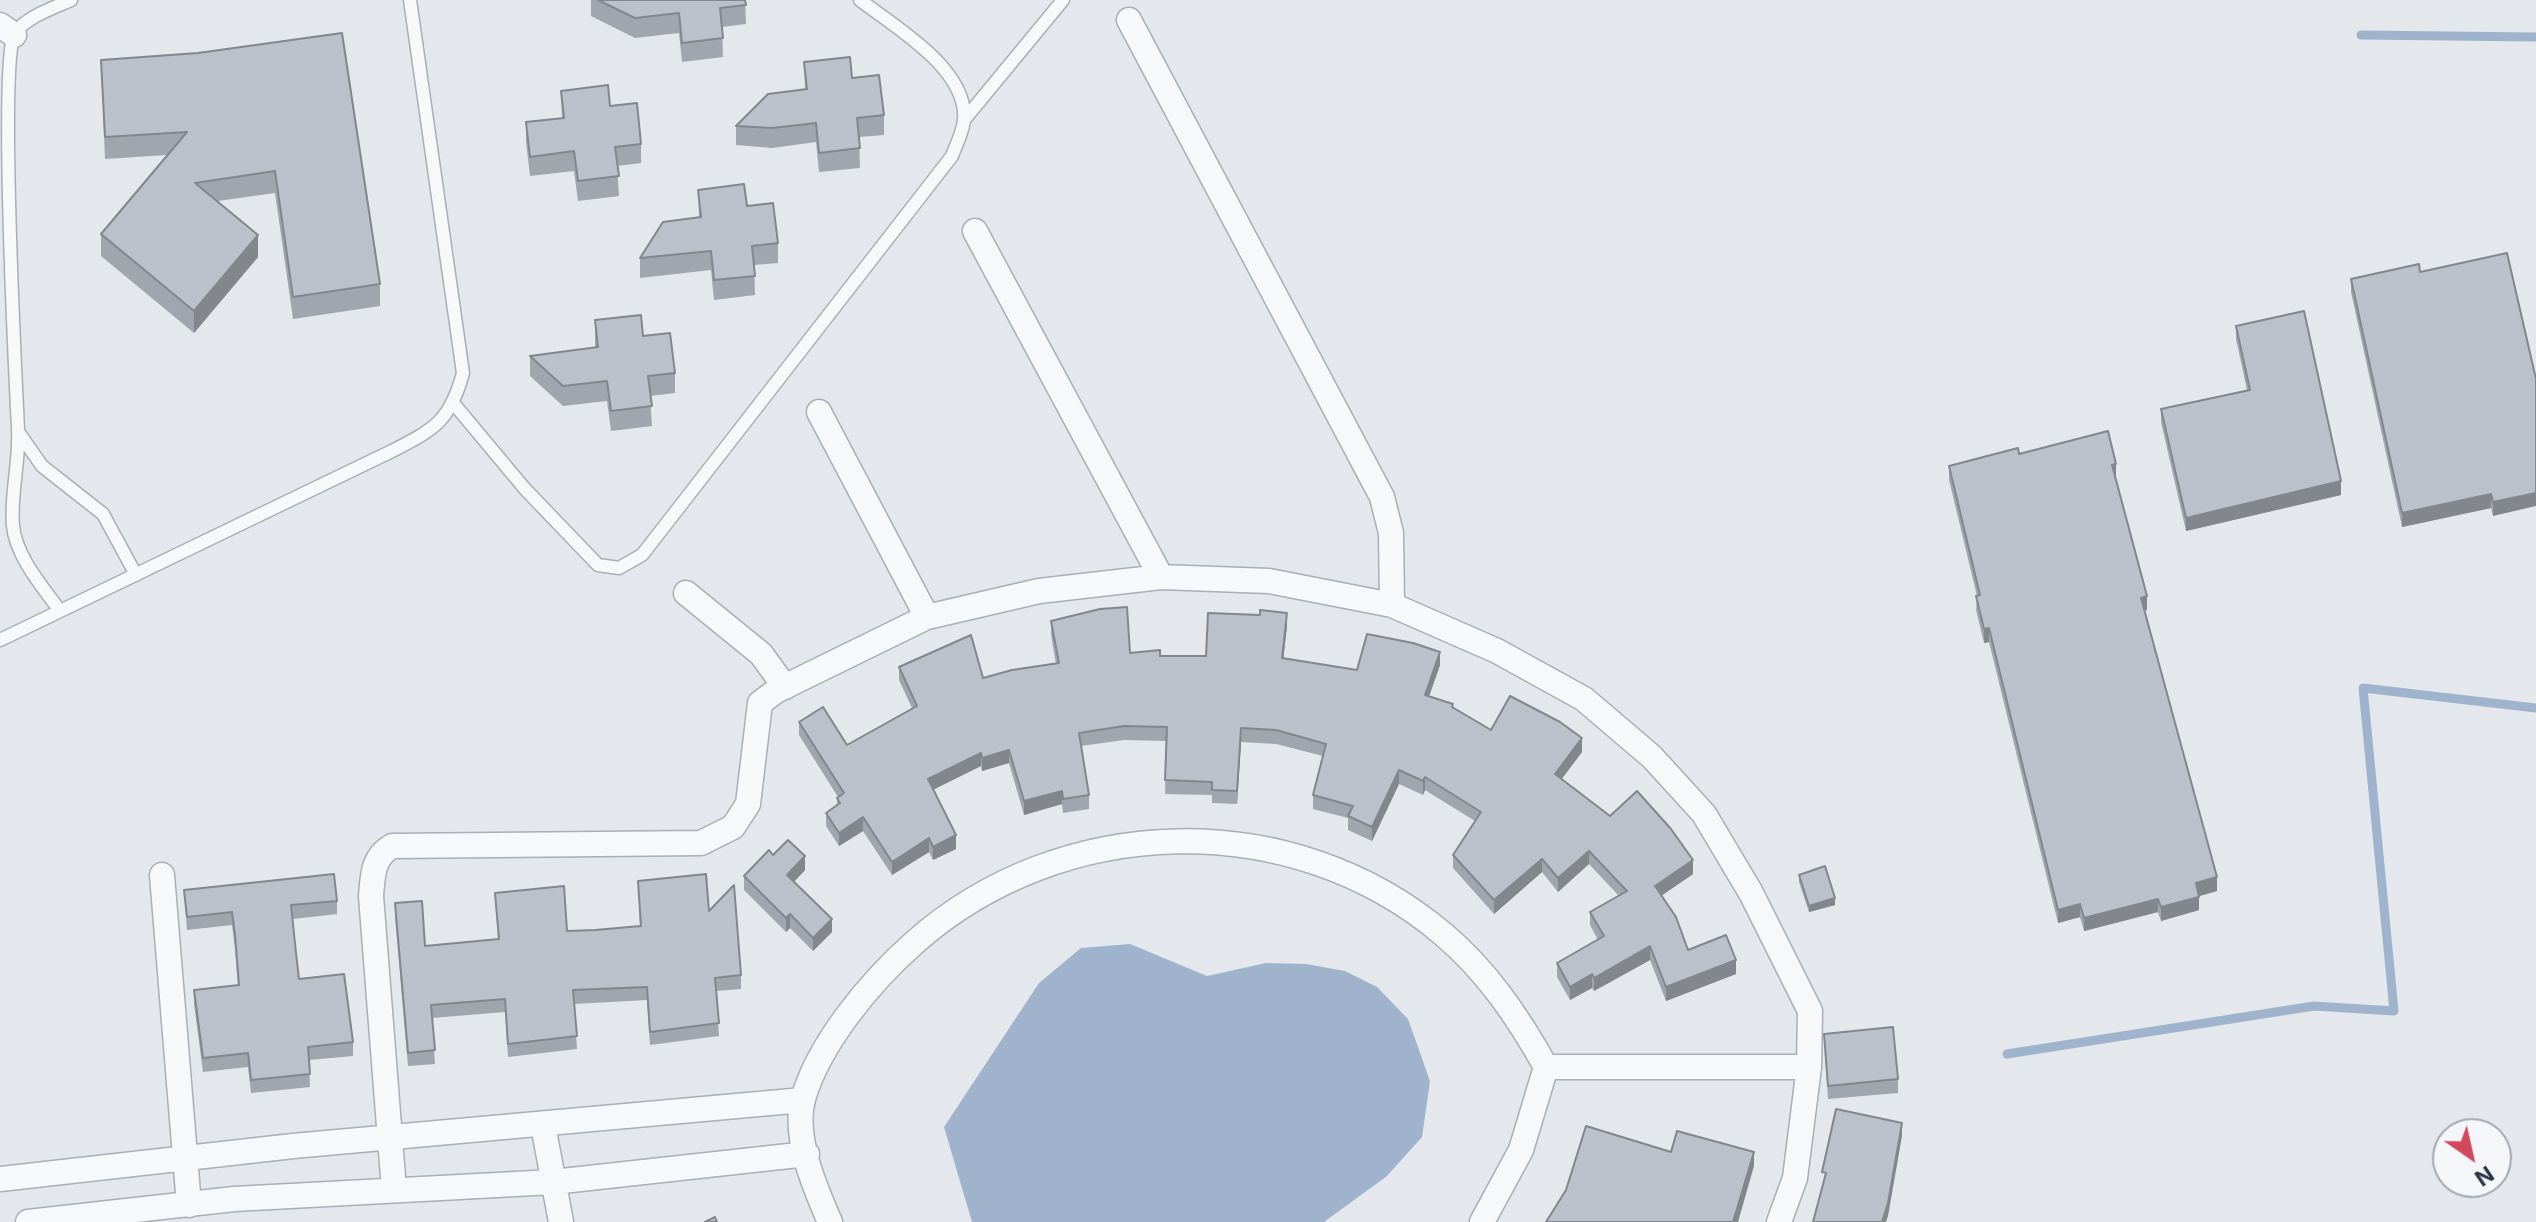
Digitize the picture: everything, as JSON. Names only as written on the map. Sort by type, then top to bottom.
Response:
[{"type":"street","points":[[1129,20],[1382,497],[1391,533],[1392,605]]},
{"type":"street","points":[[975,231],[1161,577]]},
{"type":"street","points":[[819,412],[927,617]]},
{"type":"street","points":[[394,1190],[371,896],[374,866],[380,853],[392,846],[701,843],[733,827],[748,804],[760,703],[785,687],[927,617],[1039,591],[1161,577],[1269,581],[1392,605],[1497,651],[1584,699],[1652,757],[1694,802],[1751,893],[1810,1011],[1809,1067],[1795,1178],[1779,1222]]},
{"type":"street","points":[[686,593],[761,654],[785,687]]},
{"type":"street","points":[[830,1222],[801,1127],[803,1100],[828,1049],[867,990],[929,930],[963,904],[1027,872],[1081,853],[1165,840],[1208,841],[1292,855],[1333,868],[1396,901],[1442,934],[1501,995],[1546,1067],[1521,1150],[1482,1222]]},
{"type":"street","points":[[162,875],[189,1205]]},
{"type":"street","points":[[1546,1067],[1809,1067]]},
{"type":"street","points":[[0,1179],[389,1138],[803,1100]]},
{"type":"street","points":[[543,1125],[561,1222]]},
{"type":"street","points":[[28,1222],[189,1205],[553,1182],[807,1154]]},
{"type":"lane","points":[[60,611],[25,559],[13,528],[19,433],[7,288],[3,74],[7,30],[71,0]]},
{"type":"lane","points":[[0,640],[428,432],[454,404],[463,373],[410,0]]},
{"type":"lane","points":[[860,0],[940,62],[960,93],[964,120]]},
{"type":"lane","points":[[454,404],[525,489],[598,565],[619,568],[642,555],[952,156],[964,120],[1063,0]]},
{"type":"lane","points":[[19,433],[42,466],[103,514],[136,575]]},
{"type":"water","points":[[1130,944],[1207,976],[1266,963],[1306,964],[1345,971],[1377,987],[1408,1019],[1430,1081],[1422,1137],[1387,1176],[1324,1222],[972,1222],[944,1127],[1039,983],[1081,948]]},
{"type":"building","points":[[598,0],[745,0],[746,5],[720,8],[723,38],[682,43],[679,13],[635,18]]},
{"type":"building","points":[[342,33],[380,284],[293,297],[275,171],[195,183],[258,235],[194,311],[101,234],[187,132],[105,137],[101,60],[198,53]]},
{"type":"building","points":[[850,57],[852,78],[879,75],[884,115],[857,118],[860,148],[819,153],[816,123],[772,128],[736,126],[768,94],[807,89],[804,62]]},
{"type":"building","points":[[608,85],[610,106],[637,103],[641,144],[615,147],[619,176],[578,181],[574,151],[530,157],[526,122],[564,118],[561,91]]},
{"type":"building","points":[[744,184],[747,206],[773,203],[778,243],[752,246],[755,276],[714,280],[711,251],[640,258],[663,222],[701,217],[698,190]]},
{"type":"building","points":[[2507,253],[2536,379],[2536,493],[2493,502],[2491,494],[2402,513],[2351,279],[2419,264],[2420,272]]},
{"type":"building","points":[[2304,311],[2341,481],[2186,518],[2161,409],[2250,390],[2236,326]]},
{"type":"building","points":[[641,315],[643,336],[670,333],[675,373],[648,376],[652,406],[611,411],[607,381],[563,386],[530,356],[598,347],[595,320]]},
{"type":"building","points":[[2108,431],[2116,464],[2112,465],[2147,596],[2141,598],[2217,877],[2196,883],[2199,897],[2161,907],[2158,899],[2084,918],[2080,904],[2058,910],[1989,628],[1984,629],[1976,596],[1980,595],[1949,466],[2018,448],[2019,454]]},
{"type":"building","points":[[1127,607],[1130,653],[1160,650],[1160,656],[1206,656],[1208,613],[1260,615],[1260,610],[1287,613],[1282,658],[1357,670],[1367,634],[1440,652],[1425,695],[1453,704],[1452,707],[1491,730],[1510,696],[1560,722],[1582,738],[1555,774],[1610,816],[1637,791],[1671,829],[1693,860],[1655,886],[1676,917],[1688,950],[1726,935],[1736,960],[1666,987],[1650,946],[1594,978],[1592,974],[1570,987],[1557,963],[1604,936],[1590,912],[1627,891],[1589,851],[1558,878],[1542,859],[1494,900],[1453,855],[1481,812],[1425,777],[1423,781],[1399,770],[1372,827],[1348,816],[1353,806],[1313,795],[1326,744],[1276,730],[1241,728],[1237,791],[1212,790],[1212,782],[1165,780],[1167,727],[1124,726],[1079,733],[1089,795],[1063,799],[1062,791],[1024,801],[1009,750],[982,758],[981,753],[928,779],[956,835],[933,847],[929,838],[892,862],[863,817],[839,833],[826,813],[840,803],[837,798],[844,793],[799,722],[823,707],[847,745],[917,706],[899,667],[971,635],[983,678],[1059,663],[1051,621],[1100,609]]},
{"type":"building","points":[[788,840],[805,856],[787,875],[832,919],[813,938],[790,914],[786,918],[744,876],[769,850],[773,855]]},
{"type":"building","points":[[1825,866],[1835,898],[1809,906],[1799,875]]},
{"type":"building","points":[[334,874],[337,901],[291,905],[296,953],[299,979],[344,974],[353,1042],[308,1047],[310,1074],[251,1080],[248,1053],[203,1058],[194,990],[239,985],[235,935],[232,912],[187,917],[184,890]]},
{"type":"building","points":[[706,874],[709,911],[734,885],[741,975],[715,978],[719,1023],[650,1032],[647,987],[573,990],[577,1036],[508,1044],[505,999],[431,1005],[435,1050],[408,1053],[395,903],[422,901],[425,946],[499,939],[495,893],[564,886],[567,931],[641,926],[638,881]]},
{"type":"building","points":[[1893,1027],[1898,1079],[1828,1086],[1824,1034]]},
{"type":"building","points":[[1836,1109],[1902,1123],[1882,1222],[1813,1222],[1826,1173],[1822,1172]]},
{"type":"building","points":[[1586,1126],[1671,1152],[1677,1131],[1754,1152],[1733,1222],[1546,1222],[1566,1190]]},
{"type":"waterway","points":[[2361,35],[2536,37]]},
{"type":"waterway","points":[[2007,1054],[2314,1006],[2394,1011],[2363,688],[2536,708]]}]
